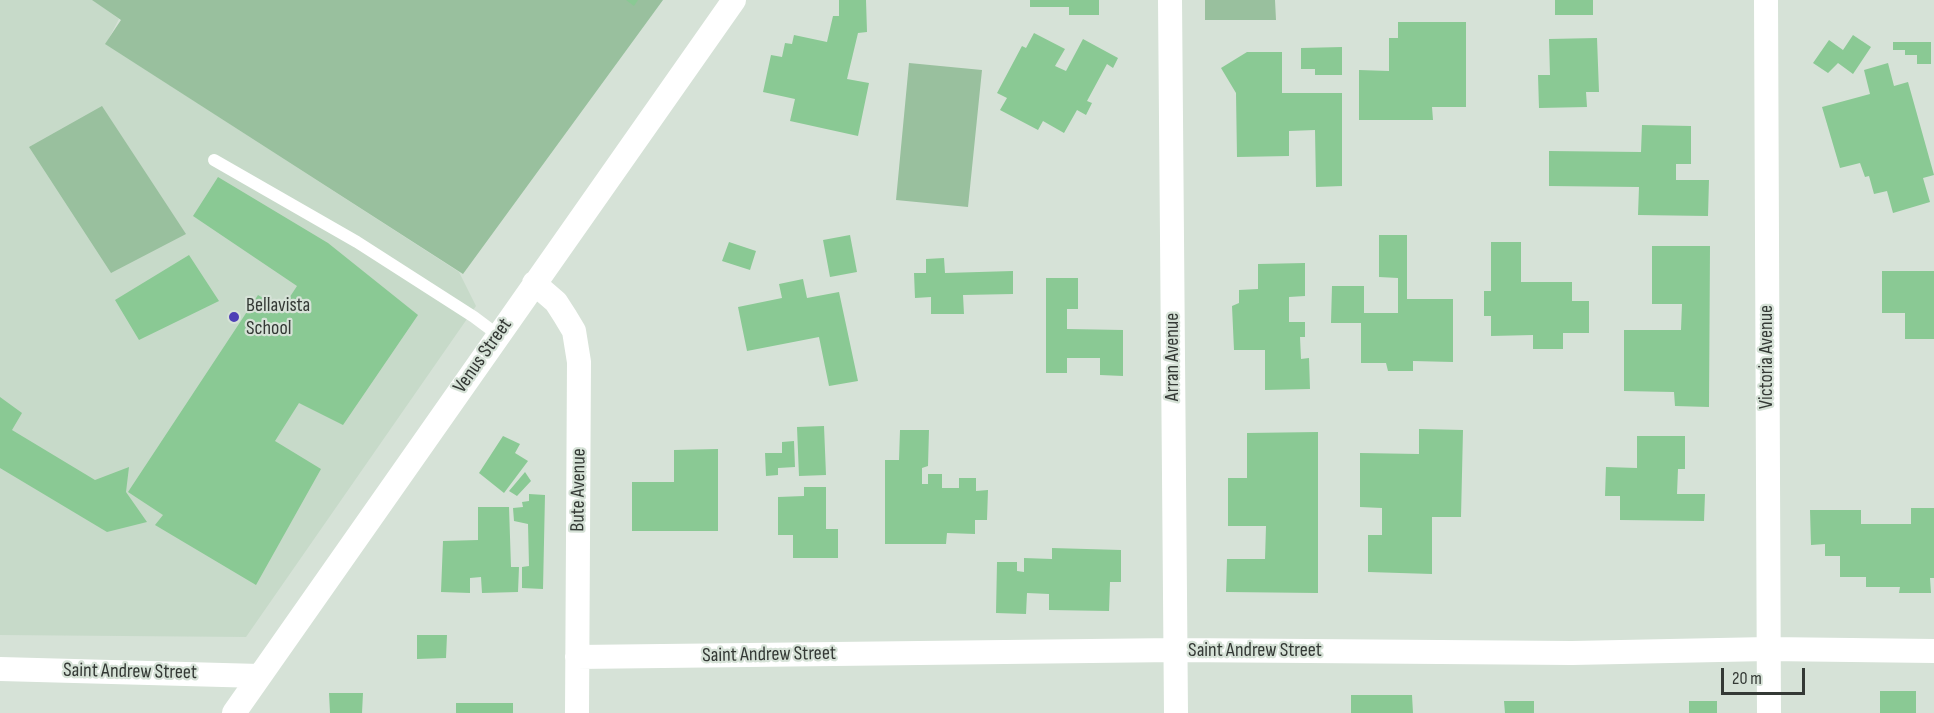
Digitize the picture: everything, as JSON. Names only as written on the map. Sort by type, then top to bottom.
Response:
[{"type":"street","name":"Venus Street","points":[[234,713],[734,0]]},
{"type":"street","name":"Arran Avenue","points":[[1170,0],[1176,713]]},
{"type":"street","name":"Victoria Avenue","points":[[1766,0],[1769,713]]},
{"type":"street","name":"Bute Avenue","points":[[534,283],[556,302],[574,331],[579,362],[577,713]]},
{"type":"street","name":"Saint Andrew Street","points":[[577,657],[1176,650],[1572,653],[1768,649],[1934,651]]},
{"type":"street","name":"Saint Andrew Street","points":[[0,669],[260,676]]},
{"type":"lane","points":[[214,160],[357,242],[474,317],[498,335]]},
{"type":"shaded area","name":"Bellavista School","points":[[0,0],[93,0],[119,19],[106,44],[459,272],[476,306],[246,637],[0,635]]},
{"type":"green space","points":[[92,0],[663,0],[463,274],[105,44],[121,20]]},
{"type":"green space","points":[[1205,0],[1275,0],[1276,20],[1205,20]]},
{"type":"green space","points":[[909,63],[982,70],[968,207],[896,200]]},
{"type":"green space","points":[[102,106],[186,234],[111,273],[29,147]]},
{"type":"building","points":[[626,0],[638,0],[634,6]]},
{"type":"building","points":[[839,0],[866,0],[867,32],[858,33],[847,79],[869,83],[858,136],[790,121],[795,99],[763,92],[771,55],[782,57],[785,43],[792,44],[794,35],[827,42],[833,16],[839,16]]},
{"type":"building","points":[[1030,0],[1099,0],[1099,15],[1069,15],[1069,7],[1030,7]]},
{"type":"building","points":[[1555,0],[1593,0],[1593,15],[1555,15]]},
{"type":"building","points":[[1398,22],[1466,22],[1466,107],[1432,107],[1433,120],[1359,120],[1359,70],[1389,71],[1389,38],[1398,38]]},
{"type":"building","points":[[1034,33],[1065,49],[1055,66],[1066,71],[1083,39],[1118,58],[1113,68],[1107,64],[1087,101],[1092,103],[1086,115],[1077,110],[1064,133],[1043,121],[1038,130],[1000,110],[1007,98],[997,93],[1022,46],[1026,48]]},
{"type":"building","points":[[1853,35],[1871,47],[1853,74],[1838,63],[1828,73],[1813,63],[1829,40],[1843,50]]},
{"type":"building","points":[[1597,38],[1599,92],[1586,92],[1587,107],[1539,108],[1538,75],[1550,75],[1549,39]]},
{"type":"building","points":[[1893,42],[1931,42],[1931,64],[1917,64],[1917,55],[1905,55],[1905,50],[1893,50]]},
{"type":"building","points":[[1342,47],[1342,75],[1315,75],[1315,69],[1301,69],[1301,48]]},
{"type":"building","points":[[1247,52],[1282,52],[1282,93],[1342,93],[1342,186],[1316,187],[1315,130],[1289,131],[1289,156],[1237,157],[1236,93],[1221,68]]},
{"type":"building","points":[[1888,63],[1894,86],[1908,82],[1934,175],[1923,178],[1930,202],[1893,213],[1887,191],[1874,194],[1869,176],[1865,177],[1860,163],[1840,168],[1822,107],[1870,94],[1864,70]]},
{"type":"building","points":[[1642,125],[1691,126],[1691,164],[1676,164],[1676,180],[1709,180],[1708,216],[1638,215],[1639,187],[1549,186],[1549,151],[1641,152]]},
{"type":"building","points":[[218,177],[328,243],[418,315],[343,425],[299,403],[275,441],[321,469],[256,585],[155,525],[163,515],[128,492],[258,295],[282,309],[297,286],[193,216]]},
{"type":"building","points":[[850,235],[857,272],[830,277],[823,240]]},
{"type":"building","points":[[1379,235],[1407,235],[1407,299],[1453,299],[1453,362],[1413,361],[1413,371],[1388,371],[1386,363],[1361,363],[1361,323],[1331,323],[1332,286],[1364,286],[1364,313],[1398,313],[1398,278],[1379,277]]},
{"type":"building","points":[[729,242],[756,251],[750,270],[722,261]]},
{"type":"building","points":[[1491,242],[1521,242],[1521,282],[1572,282],[1572,301],[1589,301],[1589,333],[1563,333],[1563,349],[1533,349],[1533,335],[1491,336],[1491,316],[1484,316],[1484,291],[1491,291]]},
{"type":"building","points":[[1652,246],[1710,246],[1709,407],[1675,406],[1674,392],[1624,391],[1624,330],[1681,330],[1682,304],[1652,304]]},
{"type":"building","points":[[189,255],[219,301],[139,340],[115,300]]},
{"type":"building","points":[[944,258],[945,273],[1013,271],[1013,294],[963,295],[964,314],[931,314],[931,297],[915,298],[914,273],[926,273],[926,259]]},
{"type":"building","points":[[1305,263],[1305,296],[1289,297],[1289,322],[1305,322],[1305,337],[1300,337],[1301,359],[1309,358],[1310,389],[1265,390],[1265,350],[1234,350],[1232,306],[1239,303],[1239,290],[1258,289],[1258,264]]},
{"type":"building","points":[[1882,271],[1934,271],[1934,339],[1905,339],[1905,313],[1882,313]]},
{"type":"building","points":[[1046,278],[1078,278],[1078,309],[1067,309],[1067,329],[1123,330],[1123,376],[1100,375],[1100,358],[1067,358],[1067,373],[1046,373]]},
{"type":"building","points":[[803,279],[807,298],[839,292],[858,381],[829,386],[819,337],[747,351],[738,307],[782,298],[779,284]]},
{"type":"building","points":[[0,397],[22,413],[12,430],[95,480],[129,467],[126,492],[147,522],[107,532],[0,468]]},
{"type":"building","points":[[824,426],[826,475],[799,476],[797,427]]},
{"type":"building","points":[[1419,429],[1463,430],[1461,517],[1432,517],[1432,574],[1368,572],[1368,535],[1382,535],[1382,508],[1360,507],[1360,453],[1419,454]]},
{"type":"building","points":[[900,430],[929,430],[928,466],[922,468],[922,484],[928,484],[928,474],[942,474],[942,488],[959,488],[959,478],[976,478],[976,491],[988,490],[987,520],[975,520],[975,534],[947,533],[946,544],[885,544],[885,460],[899,460]]},
{"type":"building","points":[[1318,432],[1318,593],[1226,592],[1227,559],[1265,559],[1266,526],[1228,526],[1228,478],[1247,478],[1247,433]]},
{"type":"building","points":[[503,436],[520,444],[515,453],[528,461],[504,493],[479,473]]},
{"type":"building","points":[[1637,436],[1685,436],[1685,469],[1678,469],[1677,494],[1705,494],[1704,521],[1620,520],[1620,496],[1605,496],[1606,467],[1637,468]]},
{"type":"building","points":[[794,441],[795,467],[778,468],[778,475],[766,476],[765,453],[782,453],[782,442]]},
{"type":"building","points":[[718,449],[718,531],[632,531],[632,482],[674,482],[674,450]]},
{"type":"building","points":[[525,472],[531,481],[517,496],[509,491]]},
{"type":"building","points":[[804,487],[826,487],[826,529],[838,529],[838,558],[793,558],[793,535],[778,535],[778,497],[804,496]]},
{"type":"building","points":[[529,494],[545,495],[543,589],[522,588],[522,567],[529,566],[528,524],[514,521],[513,508],[523,507],[522,502],[529,501]]},
{"type":"building","points":[[478,507],[509,507],[511,567],[519,567],[518,592],[482,593],[481,577],[470,578],[470,593],[441,592],[443,541],[478,540]]},
{"type":"building","points":[[1911,508],[1934,508],[1934,578],[1930,578],[1931,593],[1899,593],[1900,587],[1866,587],[1866,577],[1840,577],[1840,556],[1825,556],[1825,544],[1811,545],[1810,510],[1861,510],[1861,524],[1911,524]]},
{"type":"building","points":[[1052,548],[1121,550],[1121,582],[1110,582],[1109,611],[1049,610],[1049,594],[1027,593],[1026,614],[996,613],[997,562],[1017,562],[1017,571],[1024,572],[1024,558],[1052,559]]},
{"type":"building","points":[[417,635],[447,635],[446,658],[417,659]]},
{"type":"building","points":[[1880,691],[1916,691],[1916,713],[1880,713]]},
{"type":"building","points":[[329,693],[363,693],[362,713],[330,713]]},
{"type":"building","points":[[1351,695],[1412,695],[1413,713],[1351,713]]},
{"type":"building","points":[[1504,701],[1534,701],[1534,713],[1505,713]]},
{"type":"building","points":[[1689,701],[1717,701],[1717,713],[1689,713]]},
{"type":"building","points":[[456,703],[513,703],[513,713],[456,713]]},
{"type":"place","name":"Bellavista School","points":[[234,317]]}]
